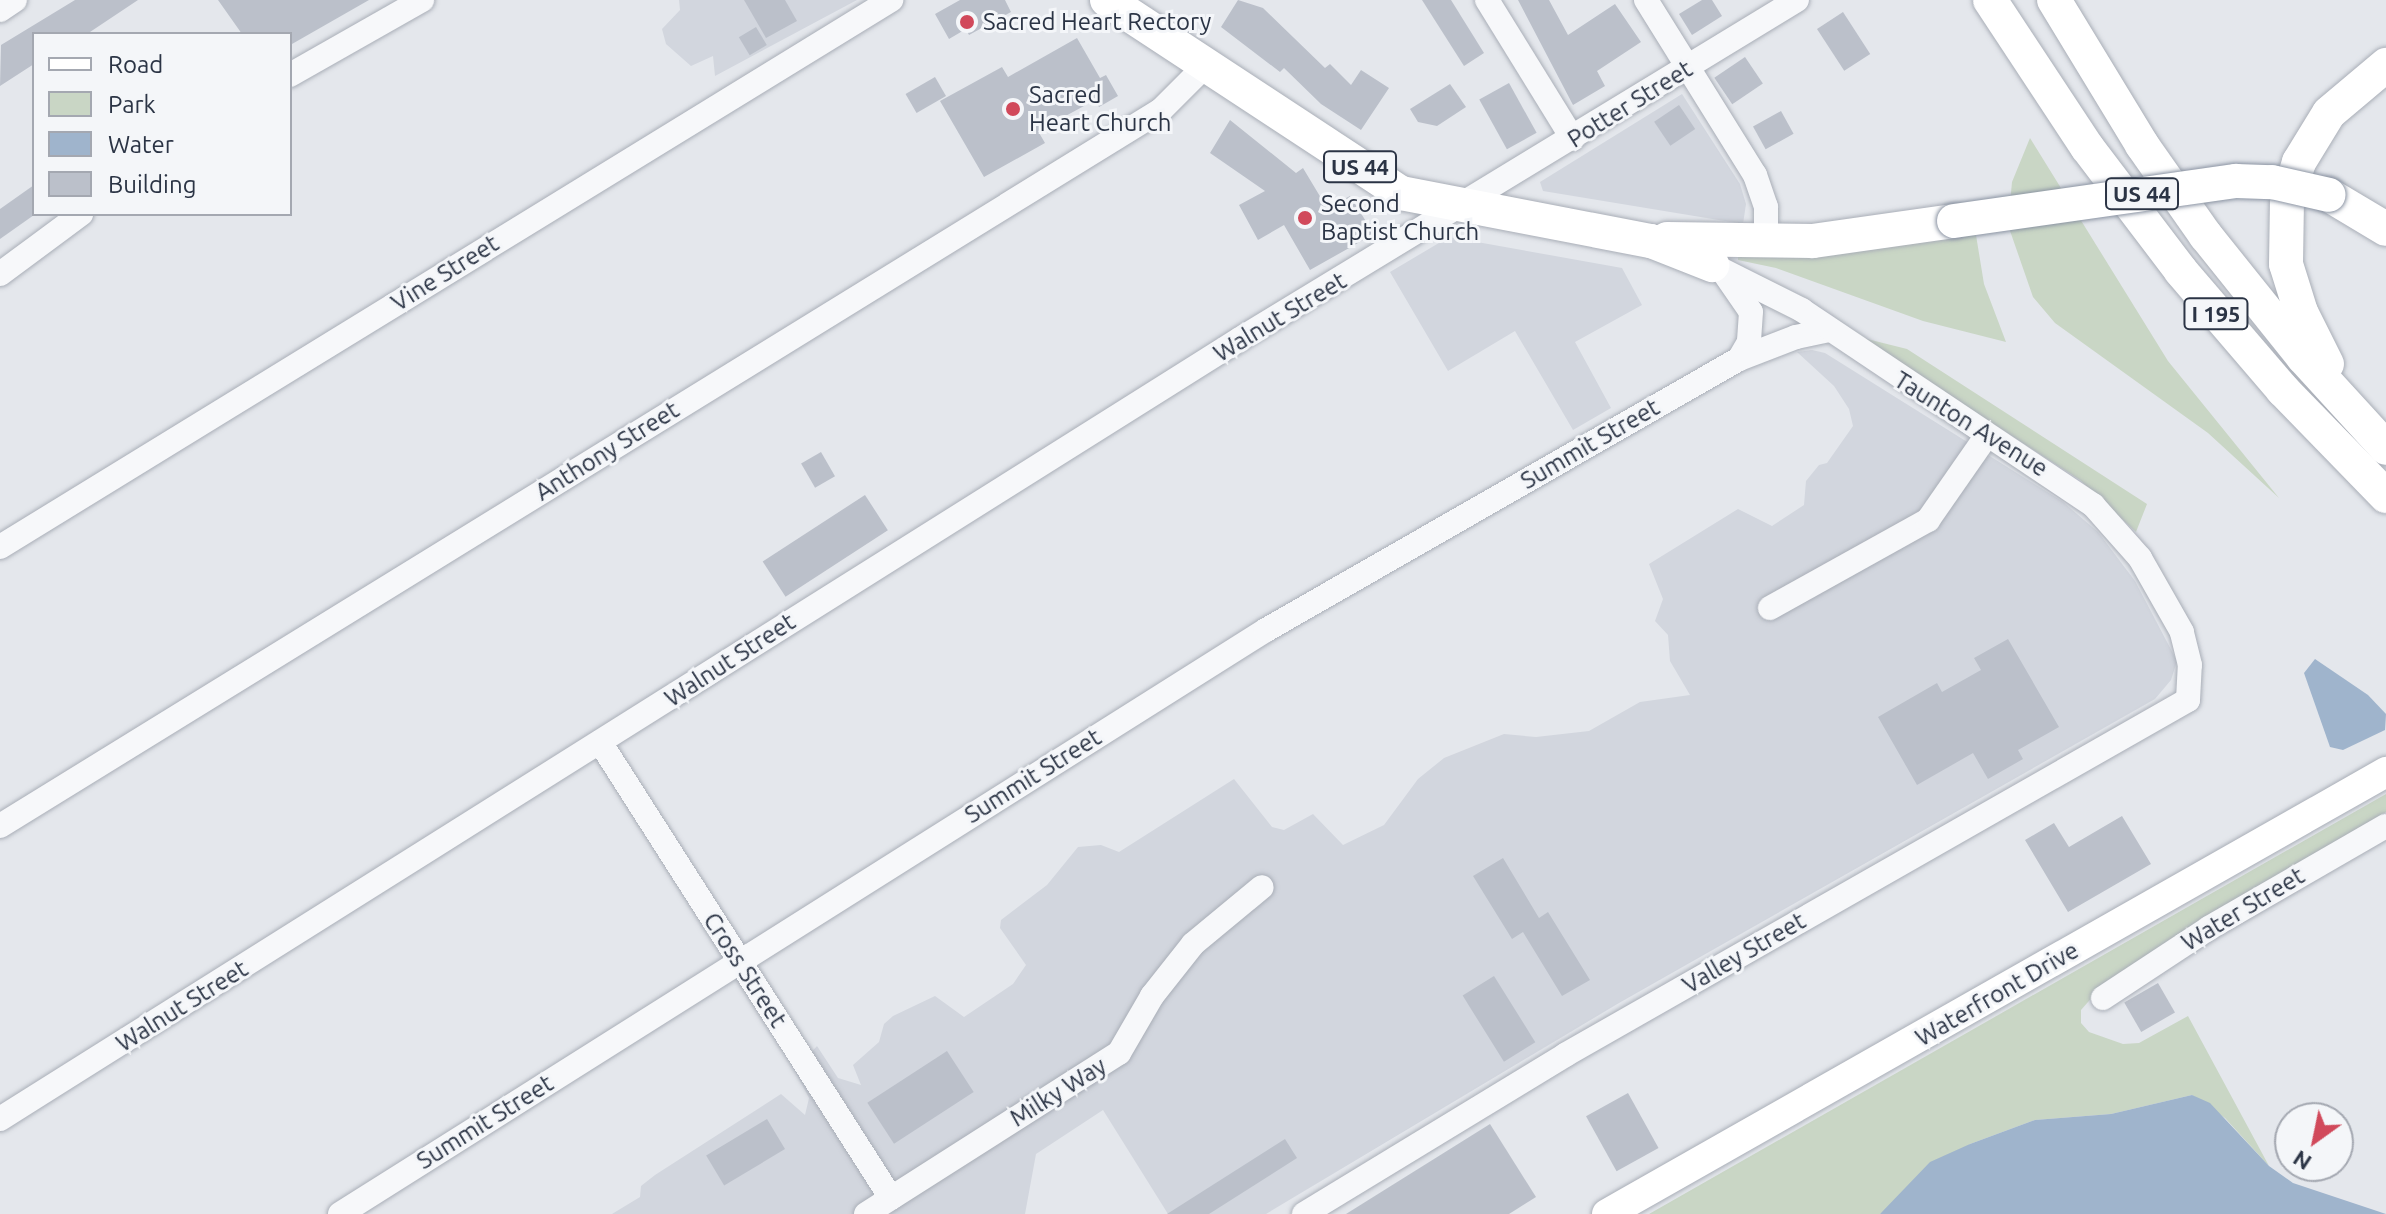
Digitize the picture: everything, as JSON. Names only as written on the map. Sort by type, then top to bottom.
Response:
[{"type":"highway","name":"Taunton Avenue","points":[[1107,0],[1390,187],[1464,207],[1651,241],[1766,242]]},
{"type":"highway","name":"I 195","points":[[1990,0],[2065,116],[2181,271],[2283,390],[2386,496]]},
{"type":"highway","name":"I 195","points":[[2054,0],[2120,110],[2206,236],[2295,348],[2386,447]]},
{"type":"highway","points":[[2386,65],[2342,99],[2308,145],[2290,190],[2285,244],[2293,289],[2313,337],[2386,447]]},
{"type":"highway","name":"US 44","points":[[1766,242],[1837,239],[2236,181],[2291,185],[2329,195],[2386,229]]},
{"type":"highway","name":"Taunton Avenue","points":[[1651,241],[1712,265]]},
{"type":"main road","name":"Waterfront Drive","points":[[1607,1214],[2386,772]]},
{"type":"street","points":[[0,10],[15,0]]},
{"type":"street","points":[[292,74],[422,0]]},
{"type":"street","name":"Vine Street","points":[[0,547],[891,0]]},
{"type":"street","points":[[1487,0],[1573,139]]},
{"type":"street","points":[[1646,0],[1760,187],[1766,242]]},
{"type":"street","name":"Potter Street","points":[[1464,207],[1797,0]]},
{"type":"street","name":"Anthony Street","points":[[0,826],[1161,110],[1206,65]]},
{"type":"street","name":"Walnut Street","points":[[0,1119],[1227,347],[1464,207]]},
{"type":"street","points":[[0,274],[78,216]]},
{"type":"street","points":[[1712,265],[1736,285],[1751,312],[1749,342],[1739,359]]},
{"type":"street","name":"Taunton Avenue","points":[[1712,265],[1772,292],[2076,492],[2129,543],[2186,642],[2188,700]]},
{"type":"street","name":"Summit Street","points":[[340,1214],[1244,643],[1739,359],[1796,337],[1830,330]]},
{"type":"street","points":[[1770,608],[1928,520],[1987,435]]},
{"type":"street","name":"Valley Street","points":[[1304,1214],[1565,1055],[2188,700]]},
{"type":"street","name":"Cross Street","points":[[600,742],[891,1198]]},
{"type":"street","name":"Water Street","points":[[2103,998],[2190,940],[2386,826]]},
{"type":"street","name":"Milky Way","points":[[866,1214],[1119,1053],[1152,996],[1193,944],[1262,887]]},
{"type":"shaded area","points":[[679,0],[857,0],[715,76],[713,56],[691,66],[666,44],[662,29],[680,10]]},
{"type":"shaded area","points":[[1682,94],[1740,184],[1746,204],[1743,224],[1543,191],[1540,182]]},
{"type":"shaded area","points":[[1449,237],[1622,268],[1642,305],[1575,342],[1611,408],[1573,430],[1515,331],[1448,371],[1390,272]]},
{"type":"shaded area","points":[[1812,350],[1825,353],[2063,502],[2098,532],[2135,581],[2177,661],[2171,680],[2155,699],[1619,1003],[1266,1214],[1168,1214],[1103,1110],[1036,1154],[1025,1214],[612,1214],[640,1197],[641,1186],[655,1175],[781,1094],[805,1115],[809,1098],[784,1050],[808,1056],[817,1046],[838,1078],[861,1085],[853,1065],[879,1042],[884,1024],[893,1016],[935,996],[964,1017],[1013,984],[1026,965],[1000,928],[1001,920],[1047,885],[1078,847],[1101,845],[1119,852],[1234,779],[1272,827],[1284,830],[1313,814],[1343,845],[1384,825],[1418,779],[1444,758],[1504,734],[1536,737],[1589,731],[1640,702],[1690,695],[1670,661],[1668,635],[1655,621],[1663,599],[1649,564],[1738,509],[1772,526],[1804,505],[1806,481],[1819,465],[1827,463],[1853,426],[1849,409],[1834,386],[1797,352]]},
{"type":"green space","points":[[2030,138],[2168,361],[2279,498],[2208,433],[2055,323],[2033,297],[2008,225],[2012,182]]},
{"type":"green space","points":[[1976,235],[1984,284],[2006,342],[1923,321],[1776,268],[1738,260],[1738,255]]},
{"type":"green space","points":[[1859,337],[1907,349],[2147,504],[2136,532],[2080,480]]},
{"type":"green space","points":[[2386,794],[2386,812],[2227,905],[2102,986],[2081,1010],[2081,1023],[2089,1032],[2123,1044],[2139,1043],[2188,1016],[2269,1166],[2225,1118],[2192,1095],[2111,1114],[2035,1120],[1970,1144],[1880,1214],[1649,1214]]},
{"type":"water","points":[[2315,659],[2368,695],[2386,714],[2385,730],[2343,750],[2330,747],[2304,673]]},
{"type":"water","points":[[2192,1095],[2210,1103],[2274,1170],[2274,1182],[2292,1182],[2386,1214],[1880,1214],[1930,1162],[1970,1144],[2035,1120],[2111,1114]]},
{"type":"building","points":[[75,0],[138,0],[90,32],[32,32],[32,65],[0,86],[1,45]]},
{"type":"building","points":[[218,0],[369,0],[292,44],[292,32],[241,32]]},
{"type":"building","points":[[744,0],[785,0],[797,21],[766,38]]},
{"type":"building","name":"Sacred Heart Rectory","points":[[960,0],[1005,0],[1011,12],[969,35],[966,29],[949,39],[935,14]]},
{"type":"building","points":[[1238,0],[1263,8],[1325,68],[1330,64],[1351,85],[1361,70],[1389,88],[1361,130],[1321,104],[1284,68],[1280,72],[1221,27]]},
{"type":"building","points":[[1422,0],[1451,0],[1484,53],[1464,66]]},
{"type":"building","points":[[1518,0],[1549,0],[1568,35],[1615,4],[1641,42],[1597,71],[1605,86],[1573,105]]},
{"type":"building","points":[[1702,0],[1712,0],[1722,16],[1692,35],[1679,14]]},
{"type":"building","points":[[1843,12],[1870,54],[1844,71],[1817,29]]},
{"type":"building","points":[[756,27],[767,45],[750,55],[739,37]]},
{"type":"building","name":"Sacred Heart Church","points":[[1077,38],[1100,78],[1106,75],[1118,96],[1099,107],[1095,100],[1038,131],[1045,143],[984,177],[940,101],[1002,67],[1008,77]]},
{"type":"building","points":[[1745,57],[1763,84],[1732,104],[1714,78]]},
{"type":"building","points":[[935,77],[946,96],[917,113],[906,94]]},
{"type":"building","points":[[1509,83],[1537,133],[1507,149],[1479,99]]},
{"type":"building","points":[[1450,84],[1466,107],[1437,126],[1418,122],[1410,109]]},
{"type":"building","points":[[1679,105],[1695,129],[1670,146],[1654,122]]},
{"type":"building","points":[[1781,111],[1794,134],[1766,149],[1753,127]]},
{"type":"building","name":"Second Baptist Church","points":[[1230,120],[1296,173],[1303,168],[1327,208],[1350,196],[1374,234],[1310,270],[1284,225],[1258,240],[1239,205],[1265,191],[1210,153]]},
{"type":"building","points":[[32,186],[33,216],[0,239],[0,209]]},
{"type":"building","points":[[821,452],[835,476],[815,488],[801,464]]},
{"type":"building","points":[[865,495],[888,530],[786,597],[763,561]]},
{"type":"building","points":[[2008,639],[2059,727],[2018,750],[2023,759],[1988,779],[1973,753],[1917,785],[1878,717],[1937,683],[1942,692],[1981,670],[1974,658]]},
{"type":"building","points":[[2122,816],[2151,864],[2068,912],[2025,840],[2054,823],[2069,847]]},
{"type":"building","points":[[1503,858],[1539,918],[1548,912],[1590,980],[1562,996],[1523,932],[1512,939],[1473,876]]},
{"type":"building","points":[[1494,976],[1535,1042],[1504,1062],[1463,996]]},
{"type":"building","points":[[2158,983],[2175,1012],[2141,1032],[2124,1002]]},
{"type":"building","points":[[947,1051],[974,1092],[894,1144],[867,1103]]},
{"type":"building","points":[[1628,1093],[1659,1148],[1617,1171],[1586,1116]]},
{"type":"building","points":[[767,1119],[785,1149],[724,1186],[706,1156]]},
{"type":"building","points":[[1490,1124],[1536,1197],[1509,1214],[1346,1214]]},
{"type":"building","points":[[1285,1139],[1297,1158],[1209,1214],[1167,1214]]},
{"type":"place","name":"Sacred Heart Rectory","points":[[967,22]]},
{"type":"place","name":"Sacred Heart Church","points":[[1013,109]]},
{"type":"place","name":"Second Baptist Church","points":[[1305,218]]}]
